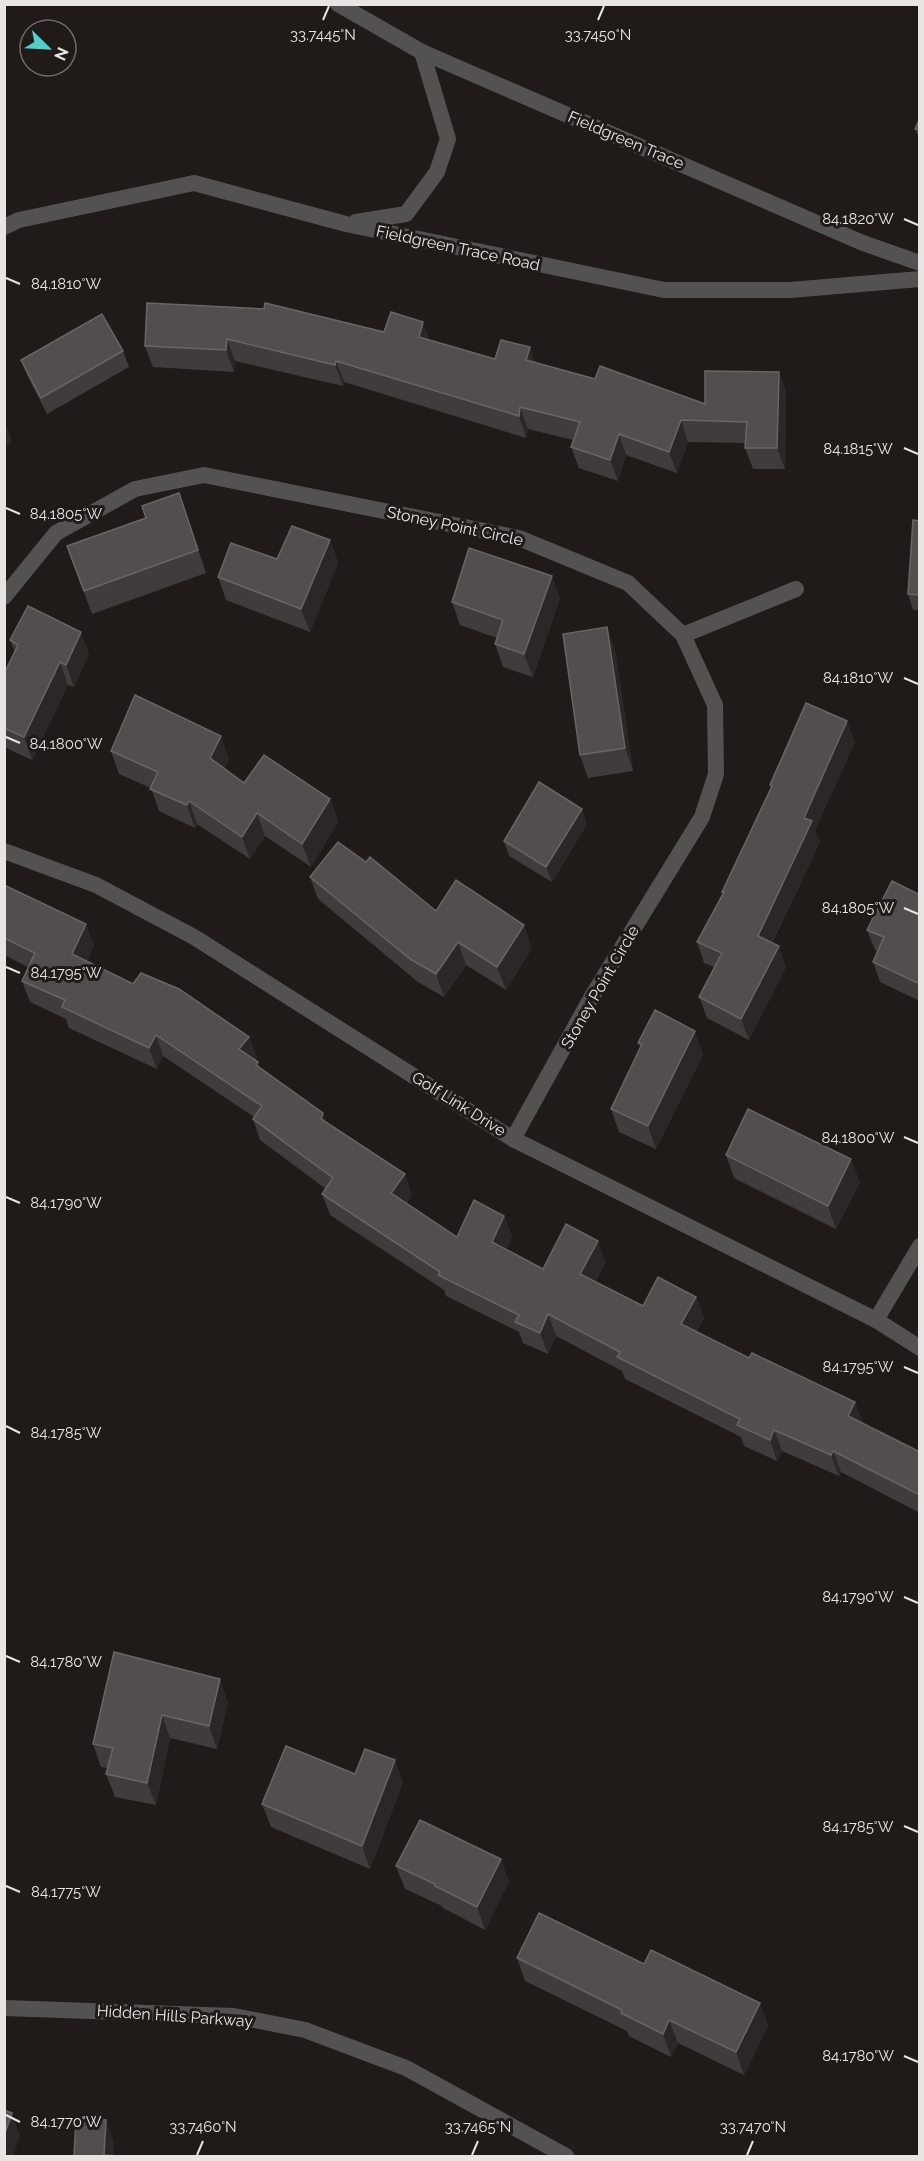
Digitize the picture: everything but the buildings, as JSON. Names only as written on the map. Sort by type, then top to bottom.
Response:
[{"type":"street","name":"Fieldgreen Trace","points":[[338,4],[422,52],[863,243],[920,263]]},
{"type":"street","points":[[346,224],[406,214],[437,172],[448,139],[422,52]]},
{"type":"street","name":"Fieldgreen Trace Road","points":[[4,227],[18,220],[194,183],[346,224],[664,290],[790,290],[920,279]]},
{"type":"street","name":"Stoney Point Circle","points":[[4,597],[57,533],[135,489],[204,475],[519,538],[628,584],[683,635],[715,705],[716,774],[702,817],[591,998],[513,1139]]},
{"type":"street","points":[[683,635],[796,589]]},
{"type":"street","name":"Golf Link Drive","points":[[4,851],[96,885],[194,937],[513,1139],[876,1320],[920,1348]]},
{"type":"street","points":[[876,1320],[920,1246]]},
{"type":"street","name":"Hidden Hills Parkway","points":[[4,2008],[234,2016],[305,2030],[406,2068],[566,2157]]}]
